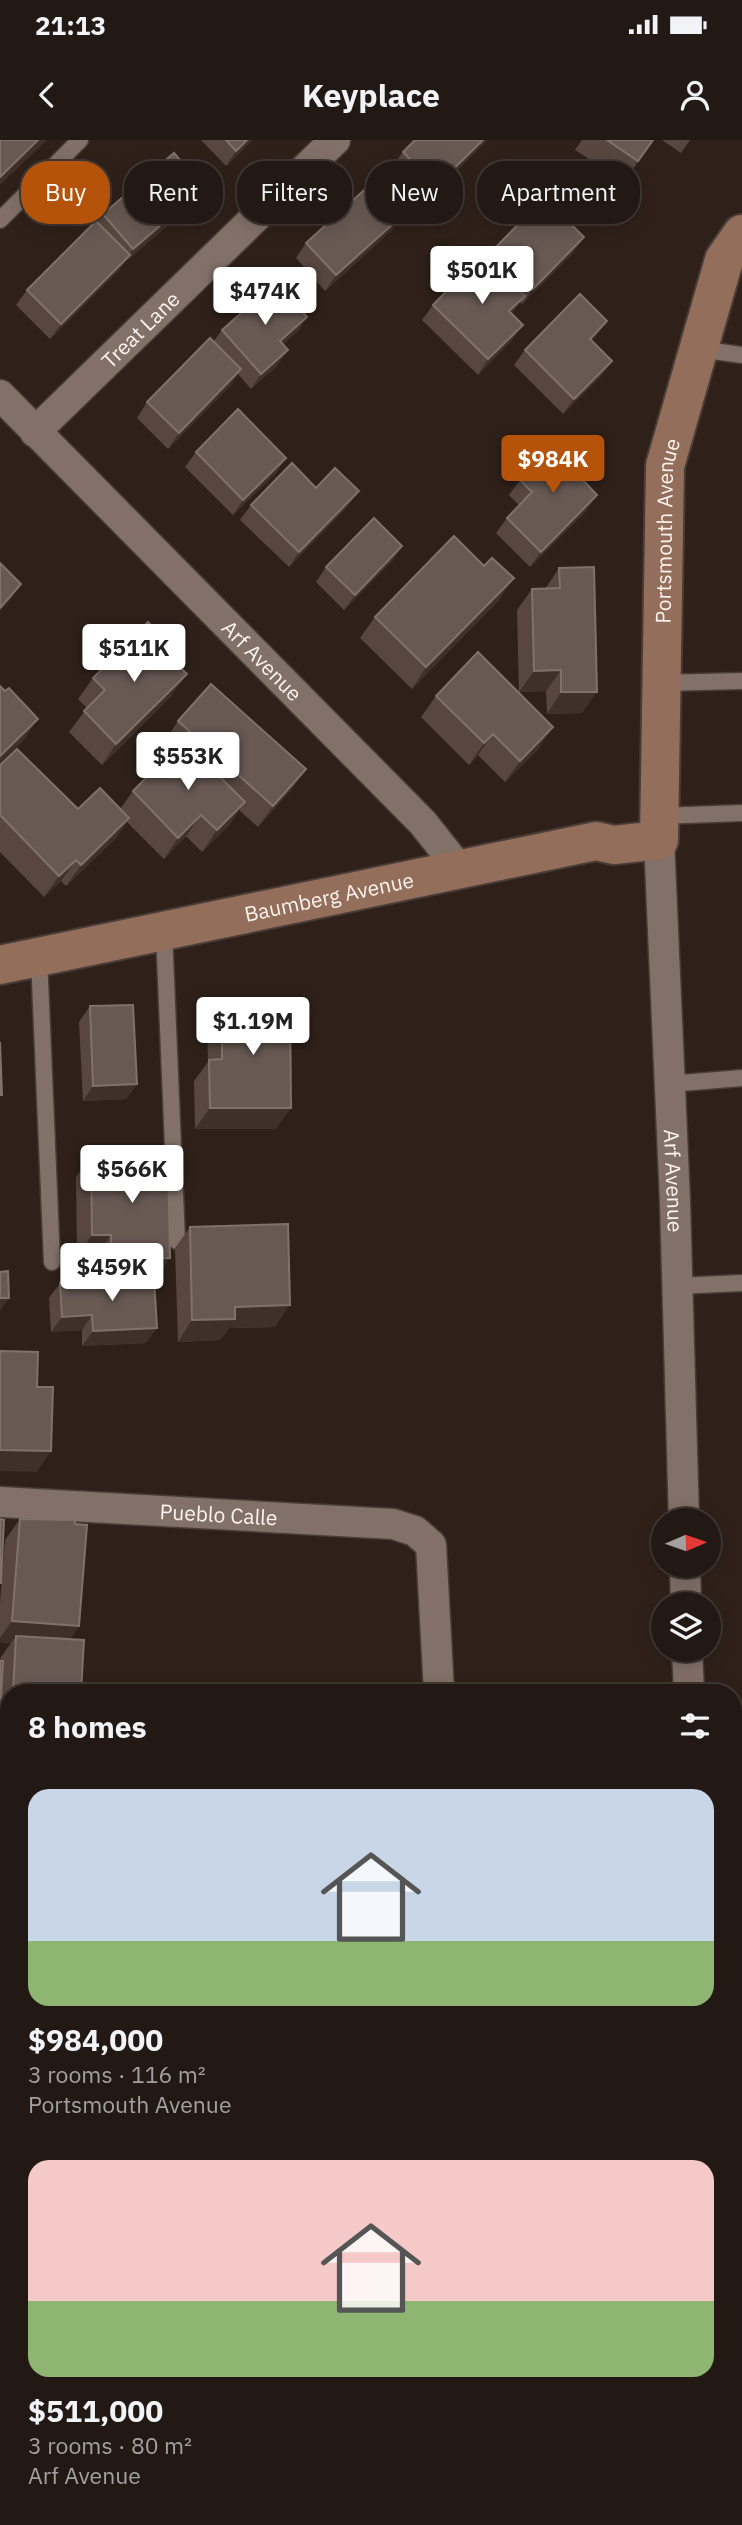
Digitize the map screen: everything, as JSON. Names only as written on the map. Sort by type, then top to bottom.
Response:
[{"type":"street","name":"Treat Lane","points":[[35,432],[335,140]]},
{"type":"street","name":"Portsmouth Avenue","points":[[659,828],[665,466],[724,260],[742,234]]},
{"type":"street","name":"Arf Avenue","points":[[0,395],[423,823],[461,870]]},
{"type":"street","name":"Arf Avenue","points":[[659,828],[684,1508]]},
{"type":"street","name":"Baumberg Avenue","points":[[0,965],[596,841],[614,845],[659,828]]},
{"type":"street","name":"Pueblo Calle","points":[[0,1502],[393,1524],[415,1531],[430,1545],[439,1684]]},
{"type":"street","points":[[688,1662],[689,1684]]},
{"type":"lane","points":[[0,220],[80,140]]},
{"type":"lane","points":[[699,348],[742,355]]},
{"type":"lane","points":[[661,683],[742,681]]},
{"type":"lane","points":[[659,828],[742,813]]},
{"type":"lane","points":[[164,932],[177,1241]]},
{"type":"lane","points":[[39,957],[52,1262]]},
{"type":"lane","points":[[669,1084],[742,1077]]},
{"type":"lane","points":[[677,1286],[742,1283]]},
{"type":"building","points":[[0,140],[38,140],[0,177]]},
{"type":"building","points":[[226,140],[247,140],[236,151]]},
{"type":"building","points":[[415,140],[483,140],[462,161],[412,161],[403,152]]},
{"type":"building","points":[[607,140],[653,140],[638,161]]},
{"type":"building","points":[[174,153],[181,161],[165,161]]},
{"type":"building","points":[[366,188],[366,224],[393,224],[336,275],[306,243],[327,224],[352,224],[352,201]]},
{"type":"building","points":[[124,196],[124,224],[162,224],[133,249],[110,222],[110,208]]},
{"type":"building","points":[[93,224],[99,224],[130,255],[61,324],[27,290]]},
{"type":"building","points":[[518,224],[571,224],[584,237],[533,289],[493,250]]},
{"type":"building","points":[[482,254],[525,296],[509,311],[523,325],[488,359],[433,305]]},
{"type":"building","points":[[276,282],[307,317],[280,341],[288,350],[261,374],[222,330]]},
{"type":"building","points":[[580,294],[607,321],[590,339],[612,361],[574,399],[525,350]]},
{"type":"building","points":[[210,338],[241,369],[179,433],[147,402]]},
{"type":"building","points":[[238,409],[286,458],[243,500],[196,452]]},
{"type":"building","points":[[563,437],[593,467],[582,479],[597,495],[541,552],[507,518],[532,492],[520,480]]},
{"type":"building","points":[[292,463],[316,488],[335,468],[359,491],[299,552],[251,505]]},
{"type":"building","points":[[374,518],[402,546],[355,595],[326,567]]},
{"type":"building","points":[[454,536],[484,566],[492,558],[514,578],[426,667],[375,617]]},
{"type":"building","points":[[0,563],[21,584],[0,608]]},
{"type":"building","points":[[594,567],[597,692],[561,692],[561,670],[534,671],[532,589],[560,588],[559,568]]},
{"type":"building","points":[[148,622],[166,640],[159,647],[187,674],[116,744],[84,711],[105,690],[93,678]]},
{"type":"building","points":[[478,652],[553,727],[520,761],[493,734],[484,743],[436,696]]},
{"type":"building","points":[[211,684],[306,769],[273,806],[178,721]]},
{"type":"building","points":[[0,686],[5,691],[9,688],[38,719],[0,756]]},
{"type":"building","points":[[183,740],[245,802],[217,830],[201,815],[178,838],[133,791]]},
{"type":"building","points":[[17,749],[78,809],[100,788],[129,818],[81,865],[76,860],[59,876],[0,815],[0,765]]},
{"type":"building","points":[[290,1001],[291,1108],[210,1108],[209,1060],[222,1059],[222,1002]]},
{"type":"building","points":[[133,1005],[137,1084],[93,1086],[90,1006]]},
{"type":"building","points":[[0,1042],[2,1095],[0,1095]]},
{"type":"building","points":[[168,1155],[170,1258],[111,1259],[111,1235],[92,1235],[91,1156]]},
{"type":"building","points":[[288,1224],[290,1305],[235,1307],[235,1319],[192,1320],[190,1227]]},
{"type":"building","points":[[8,1271],[9,1298],[0,1298],[0,1272]]},
{"type":"building","points":[[154,1278],[157,1328],[93,1331],[92,1315],[62,1317],[60,1283]]},
{"type":"building","points":[[0,1351],[38,1352],[37,1387],[53,1387],[51,1451],[0,1450]]},
{"type":"building","points":[[0,1519],[4,1520],[1,1583],[0,1583]]},
{"type":"building","points":[[20,1519],[75,1520],[75,1524],[87,1525],[79,1626],[12,1621]]},
{"type":"building","points":[[16,1636],[84,1640],[81,1684],[13,1684]]},
{"type":"building","points":[[0,1661],[3,1661],[2,1684]]}]
